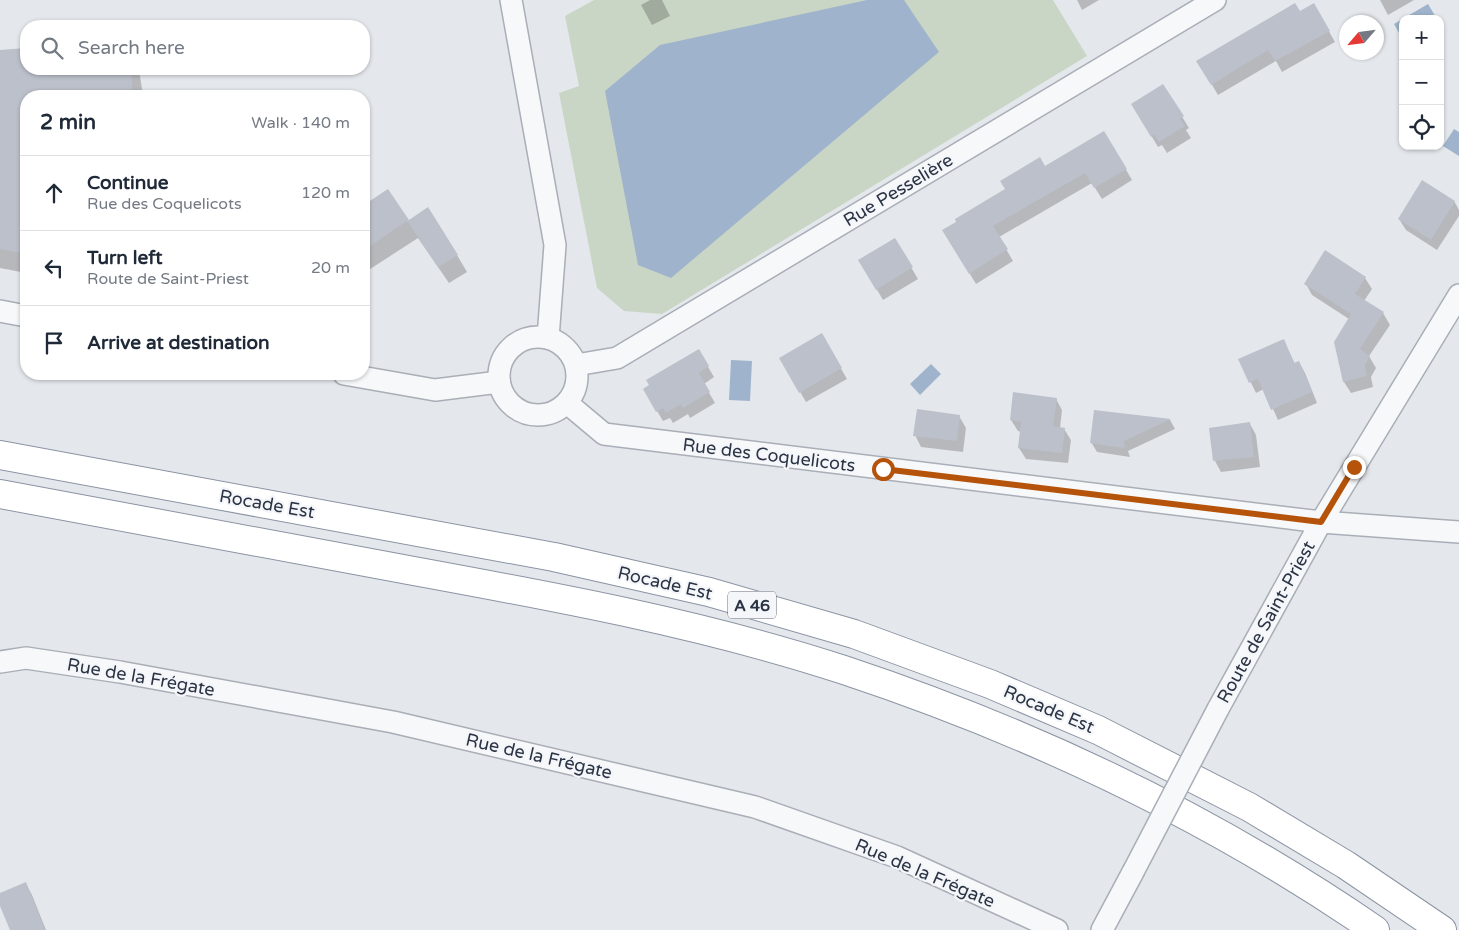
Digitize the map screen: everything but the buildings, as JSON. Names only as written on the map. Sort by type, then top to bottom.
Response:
[{"type":"highway","name":"Rocade Est","points":[[0,455],[554,557],[709,592],[854,634],[990,684],[1106,734],[1249,807],[1346,865],[1442,930]]},
{"type":"highway","name":"Rocade Est","points":[[0,494],[556,597],[704,630],[842,670],[967,713],[1082,764],[1224,836],[1323,894],[1375,930]]},
{"type":"street","points":[[511,0],[555,245],[548,338]]},
{"type":"street","name":"Rue Pesselière","points":[[576,365],[616,358],[1215,0]]},
{"type":"street","name":"Route de Saint-Priest","points":[[1102,930],[1218,709],[1321,522],[1459,295]]},
{"type":"street","points":[[0,311],[20,315]]},
{"type":"street","points":[[534,337],[548,338],[565,348],[576,365],[577,379],[574,392],[567,403],[556,411],[545,415],[532,415],[520,412],[502,394],[499,382],[499,369],[503,357],[511,347],[522,340],[534,337]]},
{"type":"street","points":[[370,379],[435,390],[499,382]]},
{"type":"street","name":"Rue des Coquelicots","points":[[567,403],[604,434],[1321,522],[1459,532]]},
{"type":"street","name":"Rue de la Frégate","points":[[0,662],[26,658],[120,672],[384,720],[755,807],[897,857],[1057,930]]},
{"type":"green space","points":[[594,0],[1053,0],[1087,56],[662,314],[624,311],[597,288],[559,93],[579,86],[565,16]]},
{"type":"water","points":[[867,0],[904,0],[939,52],[671,278],[638,265],[605,91],[660,45]]},
{"type":"water","points":[[1428,4],[1435,15],[1409,15]]},
{"type":"water","points":[[1399,21],[1399,33],[1394,24]]},
{"type":"water","points":[[1454,129],[1459,132],[1459,156],[1444,147]]},
{"type":"water","points":[[731,360],[752,361],[750,401],[729,400]]},
{"type":"water","points":[[931,364],[941,374],[920,395],[910,384]]},
{"type":"route","points":[[883,469],[1321,522],[1354,467]]}]
